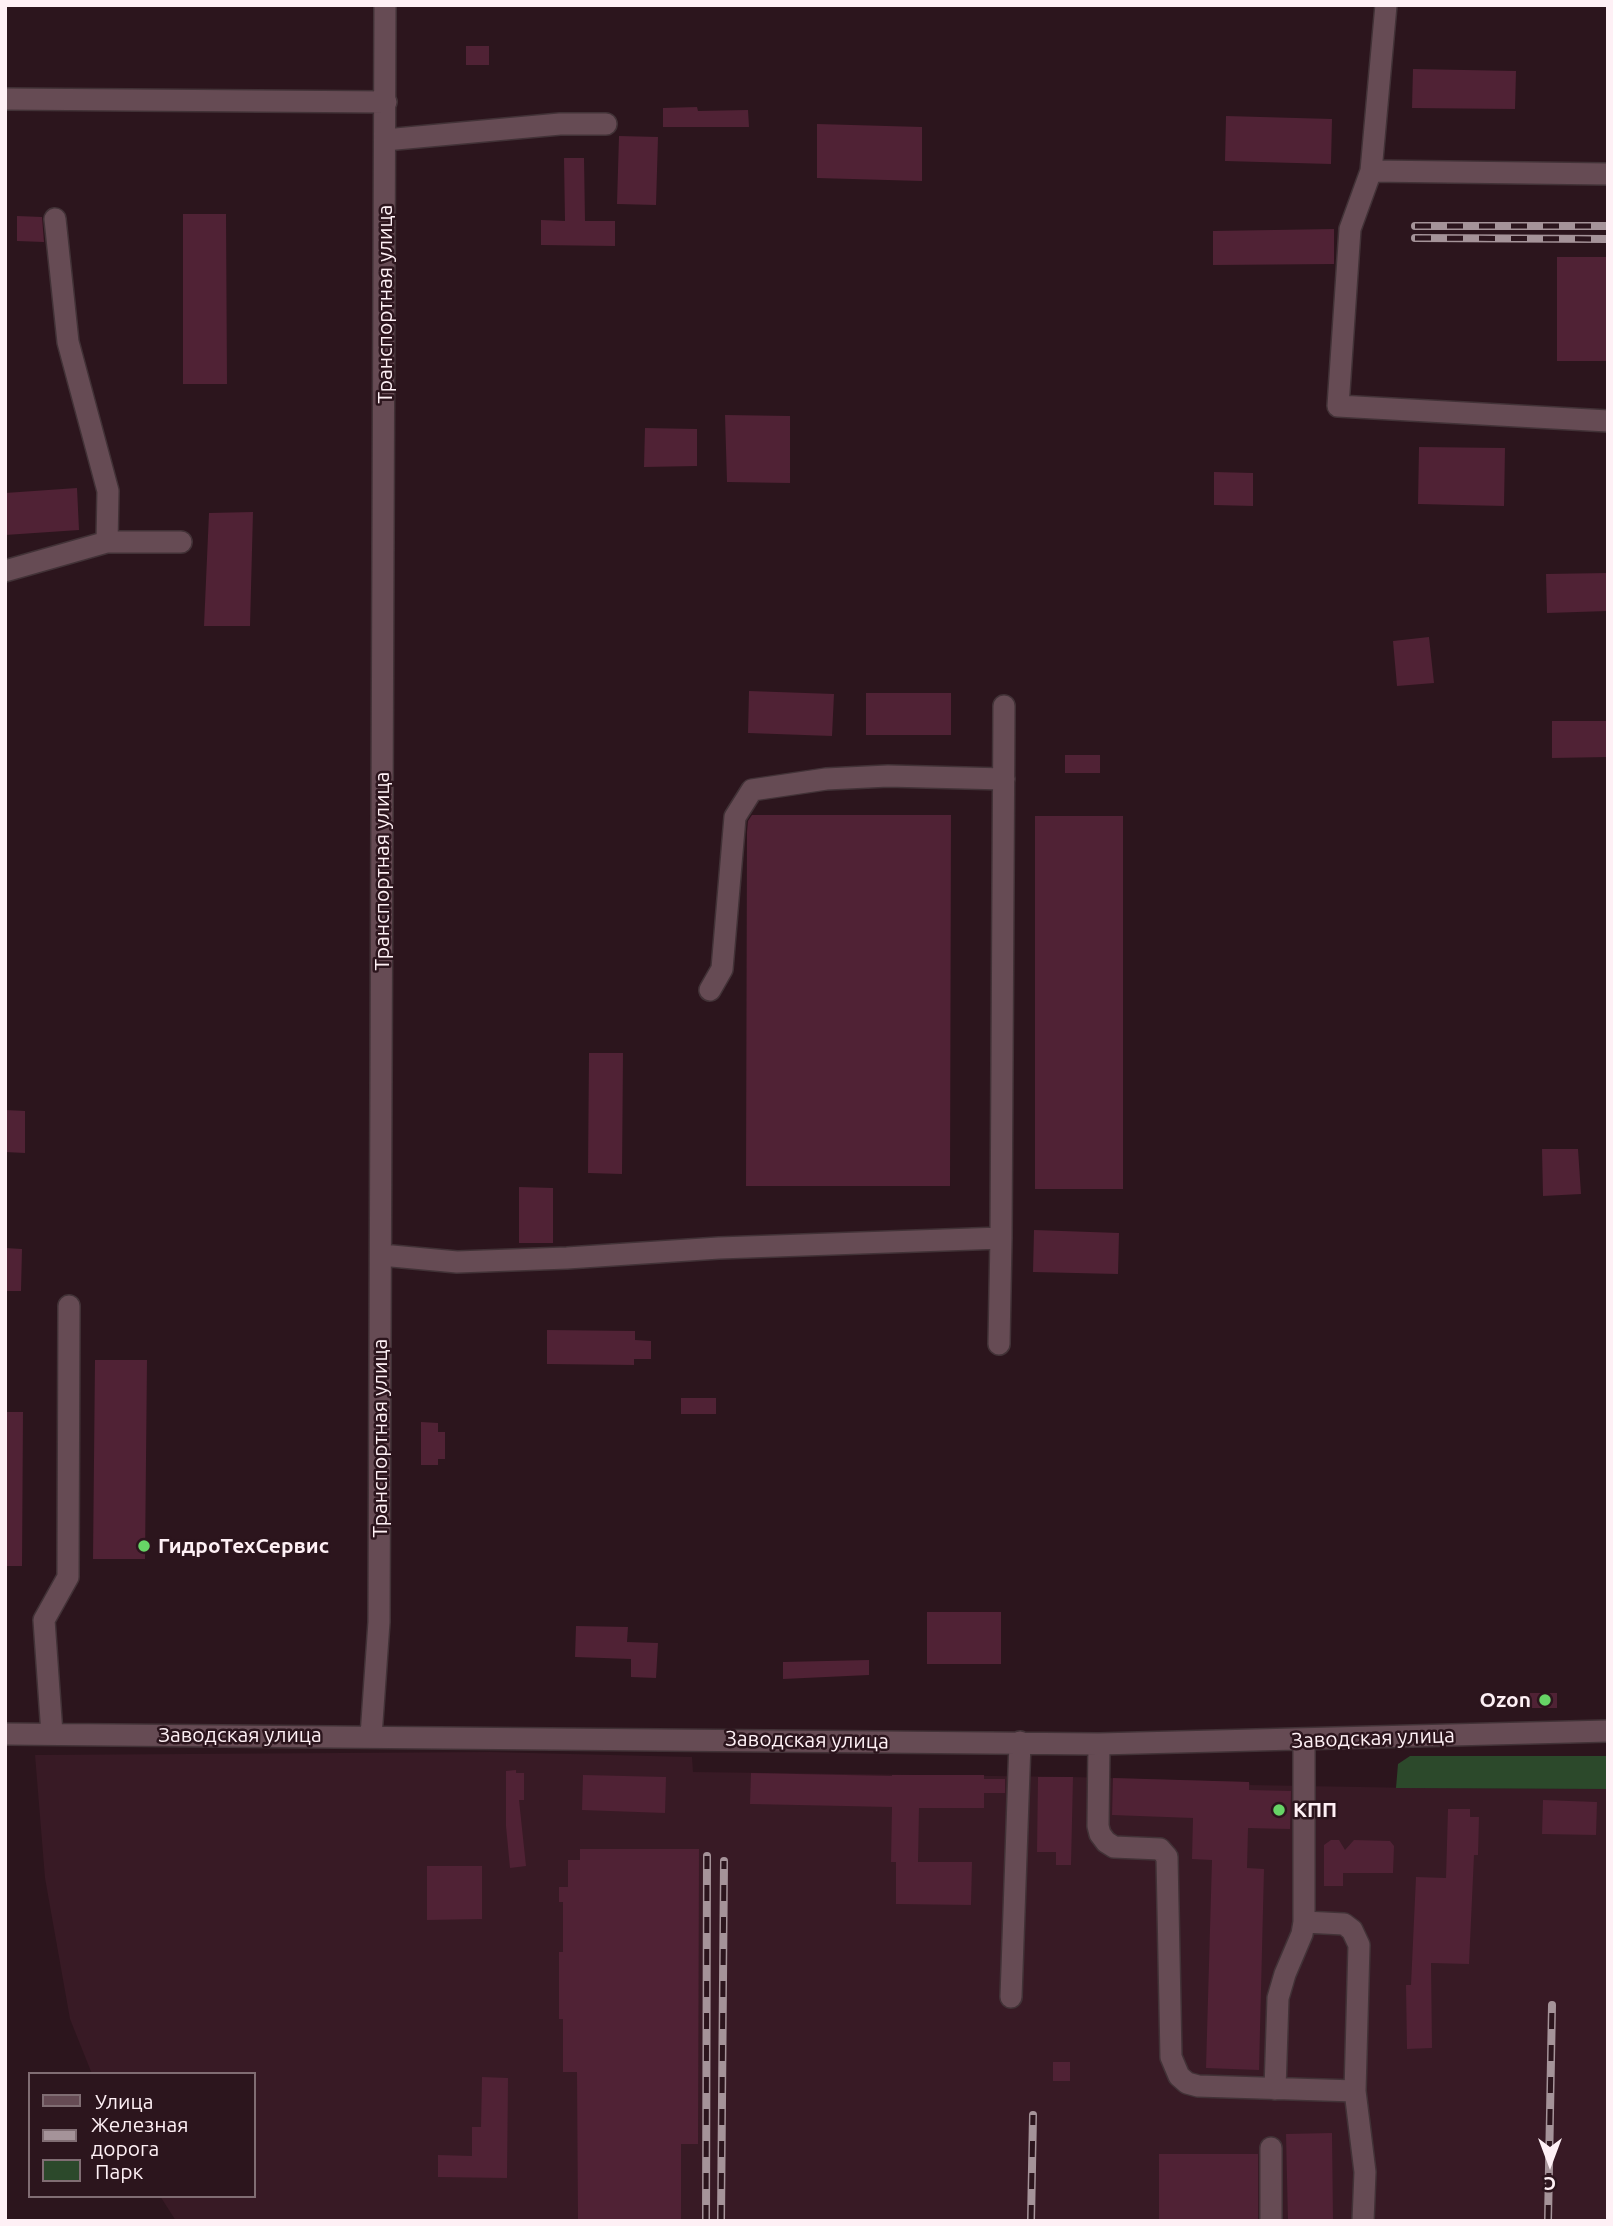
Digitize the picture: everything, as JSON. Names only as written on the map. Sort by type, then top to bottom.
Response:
[{"type":"street","name":"Транспортная улица","points":[[371,1736],[379,1622],[385,5]]},
{"type":"street","points":[[1385,5],[1371,171],[1350,229],[1338,406],[1608,421]]},
{"type":"street","points":[[5,99],[386,103]]},
{"type":"street","points":[[385,140],[560,124],[606,124]]},
{"type":"street","points":[[1371,171],[1608,174]]},
{"type":"street","points":[[55,219],[68,342],[108,491],[107,542]]},
{"type":"street","points":[[5,571],[107,542],[181,542]]},
{"type":"street","points":[[999,1344],[1004,706]]},
{"type":"street","points":[[710,990],[722,969],[735,817],[752,790],[838,778],[888,776],[1004,779]]},
{"type":"street","points":[[381,1255],[457,1262],[719,1248],[1001,1238]]},
{"type":"street","points":[[52,1734],[44,1620],[68,1577],[69,1306]]},
{"type":"street","name":"Заводская улица","points":[[5,1734],[1099,1744],[1304,1741],[1608,1731]]},
{"type":"street","points":[[1275,2089],[1278,1998],[1304,1922],[1304,1741]]},
{"type":"street","points":[[1011,1997],[1020,1742]]},
{"type":"street","points":[[1099,1744],[1100,1834],[1114,1847],[1160,1849],[1167,1857],[1171,2057],[1179,2076],[1187,2083],[1198,2086],[1355,2091]]},
{"type":"street","points":[[1304,1922],[1344,1924],[1352,1930],[1359,1945],[1355,2091],[1364,2172],[1363,2221]]},
{"type":"street","points":[[1271,2148],[1271,2221]]},
{"type":"shaded area","points":[[490,1752],[692,1757],[693,1772],[1073,1777],[1249,1782],[1250,1785],[1608,1789],[1608,2221],[176,2221],[161,2198],[256,2198],[256,2072],[91,2072],[70,2019],[45,1878],[35,1755]]},
{"type":"green space","points":[[1410,1756],[1608,1756],[1608,1789],[1396,1788],[1398,1764]]},
{"type":"building","points":[[466,46],[489,46],[489,65],[466,65]]},
{"type":"building","points":[[1413,69],[1516,71],[1515,109],[1412,108]]},
{"type":"building","points":[[697,107],[698,111],[748,110],[749,127],[663,127],[663,108]]},
{"type":"building","points":[[1226,116],[1332,119],[1331,164],[1225,161]]},
{"type":"building","points":[[817,124],[922,127],[922,181],[817,178]]},
{"type":"building","points":[[619,136],[658,137],[656,205],[617,204]]},
{"type":"building","points":[[564,158],[584,158],[585,221],[615,221],[615,246],[541,245],[541,220],[565,221]]},
{"type":"building","points":[[183,214],[226,214],[227,384],[183,384]]},
{"type":"building","points":[[17,216],[42,217],[44,242],[17,241]]},
{"type":"building","points":[[1334,229],[1334,264],[1213,265],[1213,231]]},
{"type":"building","points":[[1557,257],[1608,257],[1608,361],[1557,361]]},
{"type":"building","points":[[725,415],[790,416],[790,483],[727,482]]},
{"type":"building","points":[[645,428],[697,429],[697,466],[644,467]]},
{"type":"building","points":[[1419,447],[1505,448],[1504,506],[1418,504]]},
{"type":"building","points":[[1214,472],[1253,473],[1253,506],[1214,505]]},
{"type":"building","points":[[77,488],[79,530],[5,535],[5,493]]},
{"type":"building","points":[[253,512],[250,626],[204,626],[209,513]]},
{"type":"building","points":[[1608,573],[1608,611],[1547,613],[1546,574]]},
{"type":"building","points":[[1429,637],[1434,683],[1397,686],[1393,641]]},
{"type":"building","points":[[749,691],[834,694],[832,736],[748,733]]},
{"type":"building","points":[[866,693],[951,693],[951,735],[866,735]]},
{"type":"building","points":[[1552,721],[1608,721],[1608,757],[1552,758]]},
{"type":"building","points":[[1065,755],[1100,755],[1100,773],[1065,773]]},
{"type":"building","points":[[752,815],[951,815],[950,1186],[746,1186],[747,832],[748,821]]},
{"type":"building","points":[[1035,816],[1123,816],[1123,1189],[1035,1189]]},
{"type":"building","points":[[589,1053],[623,1053],[622,1174],[588,1173]]},
{"type":"building","points":[[5,1110],[25,1111],[25,1153],[5,1152]]},
{"type":"building","points":[[1542,1149],[1578,1149],[1581,1194],[1543,1196]]},
{"type":"building","points":[[519,1187],[553,1188],[553,1243],[519,1243]]},
{"type":"building","points":[[1034,1230],[1119,1233],[1118,1274],[1033,1272]]},
{"type":"building","points":[[5,1248],[22,1249],[21,1291],[5,1291]]},
{"type":"building","points":[[547,1330],[635,1331],[635,1340],[651,1341],[651,1359],[634,1359],[634,1365],[547,1364]]},
{"type":"building","points":[[95,1360],[147,1360],[145,1559],[93,1559]]},
{"type":"building","points":[[681,1398],[716,1398],[716,1414],[681,1414]]},
{"type":"building","points":[[5,1412],[23,1412],[22,1566],[5,1566]]},
{"type":"building","points":[[421,1422],[438,1423],[438,1432],[445,1432],[445,1459],[438,1459],[438,1465],[421,1465]]},
{"type":"building","points":[[927,1612],[1001,1612],[1001,1664],[927,1664]]},
{"type":"building","points":[[576,1626],[628,1627],[627,1642],[658,1643],[656,1678],[631,1677],[631,1659],[575,1657]]},
{"type":"building","points":[[869,1660],[869,1675],[783,1679],[783,1662]]},
{"type":"building","points":[[1530,1693],[1557,1693],[1557,1708],[1529,1708]]},
{"type":"building","points":[[516,1770],[516,1773],[524,1773],[524,1800],[519,1800],[526,1866],[510,1868],[506,1826],[506,1771]]},
{"type":"building","points":[[751,1773],[984,1775],[984,1779],[1005,1779],[1005,1793],[984,1793],[984,1808],[919,1808],[918,1862],[972,1862],[971,1905],[896,1904],[896,1862],[891,1862],[892,1807],[750,1804]]},
{"type":"building","points":[[583,1775],[666,1777],[665,1813],[582,1810]]},
{"type":"building","points":[[1038,1777],[1073,1777],[1071,1865],[1056,1865],[1056,1852],[1037,1852]]},
{"type":"building","points":[[1113,1778],[1249,1782],[1249,1790],[1291,1791],[1290,1829],[1248,1828],[1247,1868],[1264,1869],[1259,2070],[1206,2068],[1212,1860],[1192,1859],[1193,1818],[1112,1815]]},
{"type":"building","points":[[1543,1800],[1597,1802],[1596,1835],[1542,1834]]},
{"type":"building","points":[[1448,1809],[1470,1809],[1470,1817],[1479,1817],[1478,1855],[1474,1855],[1469,1964],[1431,1963],[1432,2048],[1407,2049],[1406,1985],[1411,1985],[1416,1877],[1446,1878]]},
{"type":"building","points":[[1331,1840],[1339,1840],[1345,1850],[1354,1840],[1390,1841],[1394,1846],[1393,1873],[1343,1873],[1343,1886],[1324,1886],[1324,1845]]},
{"type":"building","points":[[580,1849],[699,1849],[698,2144],[681,2144],[681,2221],[578,2221],[577,2072],[563,2072],[563,2019],[559,2019],[559,1952],[563,1952],[563,1902],[559,1902],[559,1887],[568,1887],[568,1860],[580,1860]]},
{"type":"building","points":[[427,1866],[482,1866],[482,1919],[427,1920]]},
{"type":"building","points":[[1053,2062],[1070,2062],[1070,2081],[1053,2081]]},
{"type":"building","points":[[482,2077],[508,2078],[507,2178],[438,2177],[438,2155],[472,2156],[472,2127],[481,2127]]},
{"type":"building","points":[[1332,2133],[1333,2221],[1288,2221],[1286,2134]]},
{"type":"building","points":[[1159,2154],[1258,2154],[1258,2221],[1159,2221]]},
{"type":"railway","points":[[1415,226],[1608,226]]},
{"type":"railway","points":[[1415,238],[1608,239]]},
{"type":"railway","points":[[706,2221],[707,1856]]},
{"type":"railway","points":[[721,2221],[724,1861]]},
{"type":"railway","points":[[1548,2221],[1552,2005]]},
{"type":"railway","points":[[1031,2221],[1033,2115]]},
{"type":"place","name":"ГидроТехСервис","points":[[144,1546]]},
{"type":"place","name":"Ozon","points":[[1545,1700]]},
{"type":"place","name":"КПП","points":[[1279,1810]]}]
